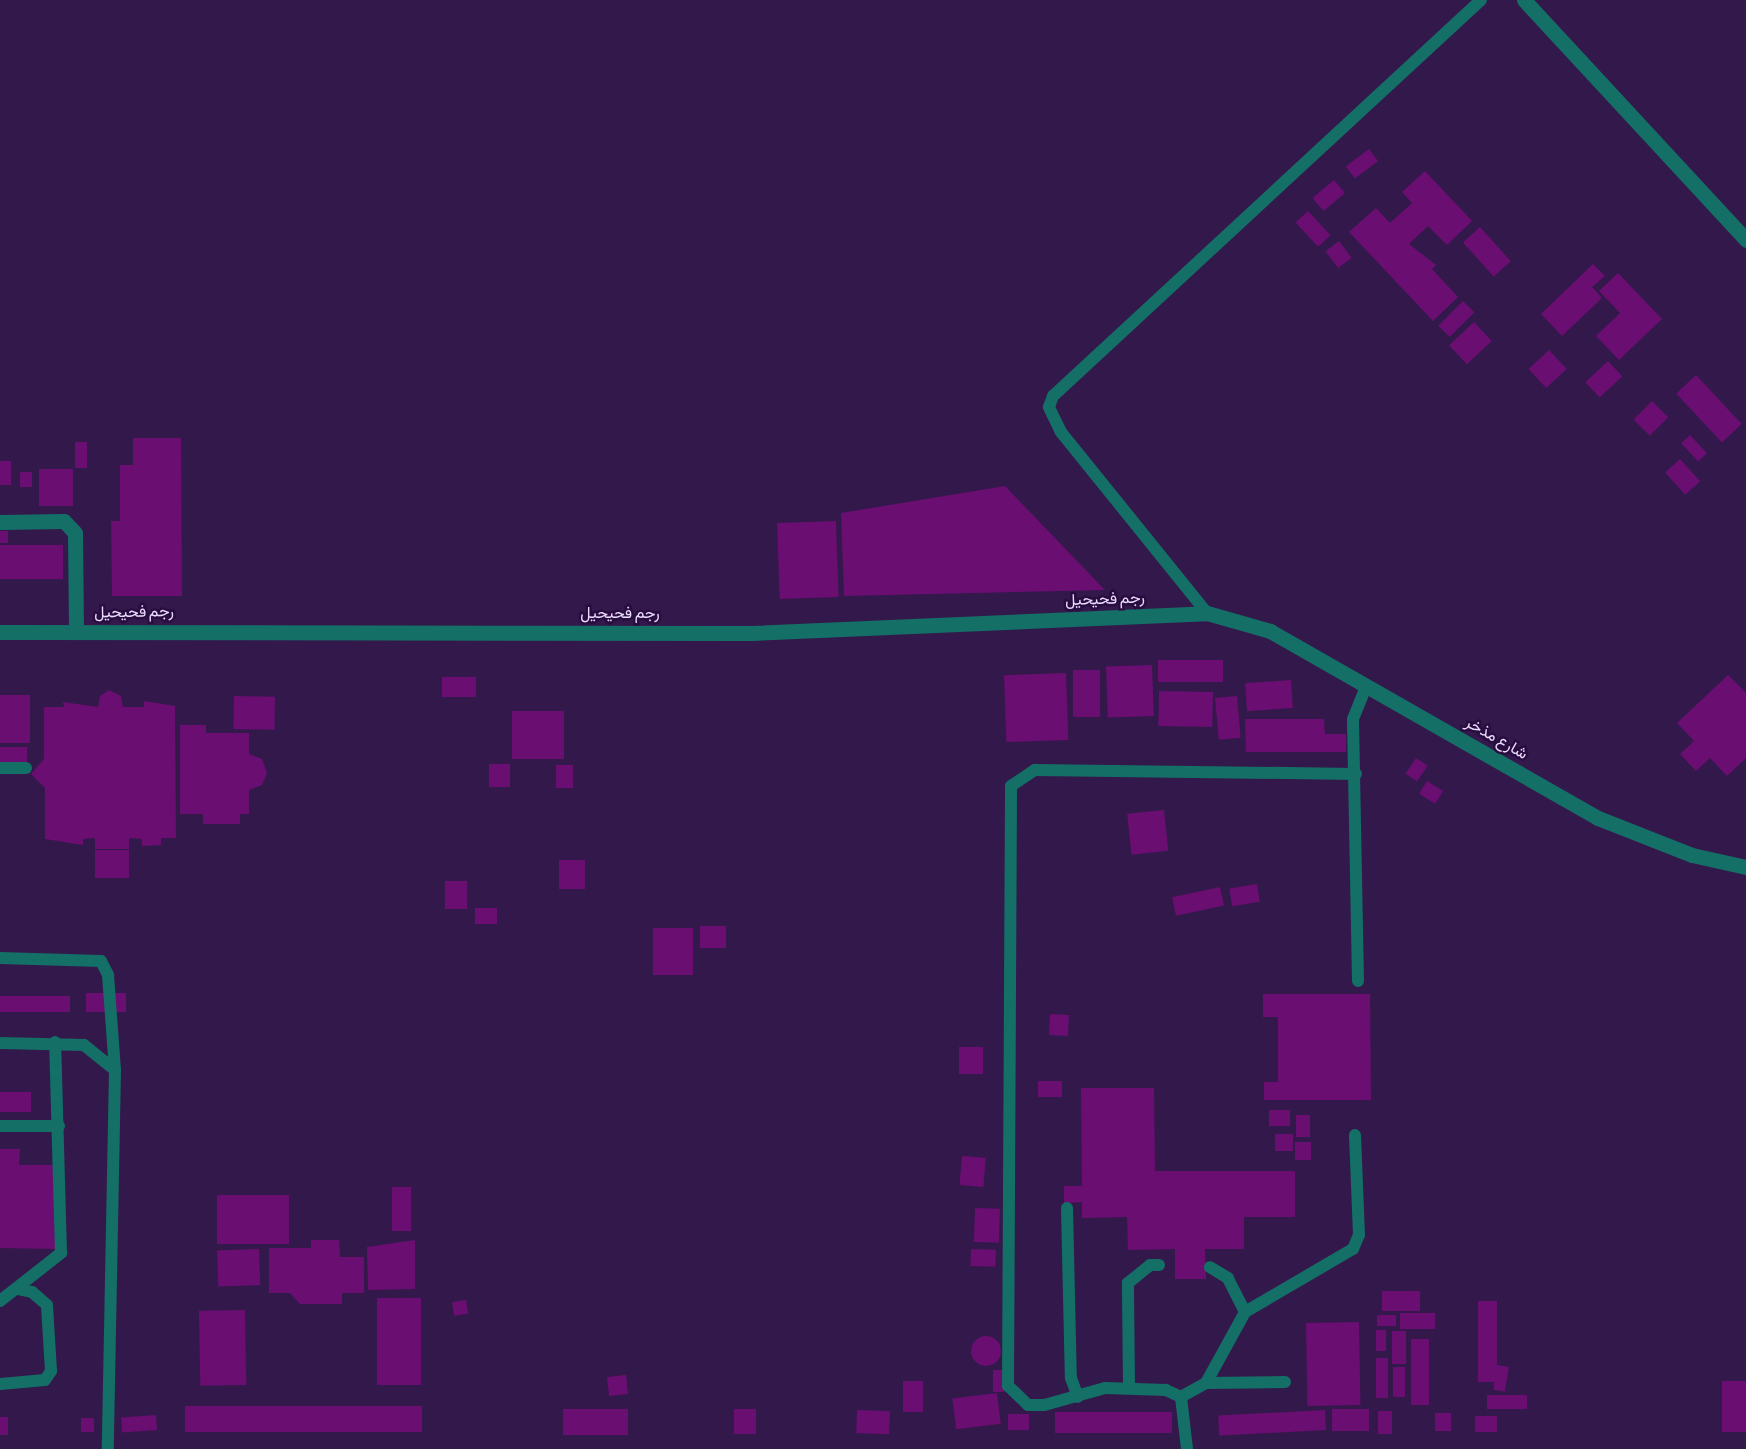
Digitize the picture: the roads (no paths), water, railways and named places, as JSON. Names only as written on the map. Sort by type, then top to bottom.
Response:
[{"type":"street","points":[[1524,0],[1746,240]]},
{"type":"street","points":[[0,522],[64,520],[75,532],[76,631]]},
{"type":"street","name":"رجم فحيحيل","points":[[0,632],[752,633],[1207,613],[1239,618]]},
{"type":"street","name":"شارع مذخر","points":[[1239,618],[1599,818],[1692,855],[1746,867]]},
{"type":"lane","points":[[1207,613],[1052,420],[1053,396],[1481,0]]},
{"type":"lane","points":[[1358,981],[1356,774],[1353,719],[1365,686]]},
{"type":"lane","points":[[0,768],[26,768]]},
{"type":"lane","points":[[1180,1397],[1166,1390],[1128,1386],[1028,1405],[1008,1386],[1011,786],[1035,770],[1356,774]]},
{"type":"lane","points":[[0,958],[101,962],[108,975],[115,1070],[108,1449]]},
{"type":"lane","points":[[0,1042],[55,1042],[84,1045],[115,1070]]},
{"type":"lane","points":[[0,1301],[61,1253],[55,1042]]},
{"type":"lane","points":[[0,1126],[59,1126]]},
{"type":"lane","points":[[1206,1383],[1245,1312],[1353,1249],[1359,1235],[1355,1135]]},
{"type":"lane","points":[[1067,1208],[1071,1378],[1078,1397]]},
{"type":"lane","points":[[1128,1386],[1128,1283],[1150,1265],[1159,1265]]},
{"type":"lane","points":[[1210,1267],[1228,1278],[1245,1312]]},
{"type":"lane","points":[[0,1384],[45,1380],[51,1371],[47,1305],[32,1292],[18,1289]]},
{"type":"lane","points":[[1180,1397],[1206,1383],[1285,1382]]},
{"type":"lane","points":[[1180,1397],[1186,1449]]}]
